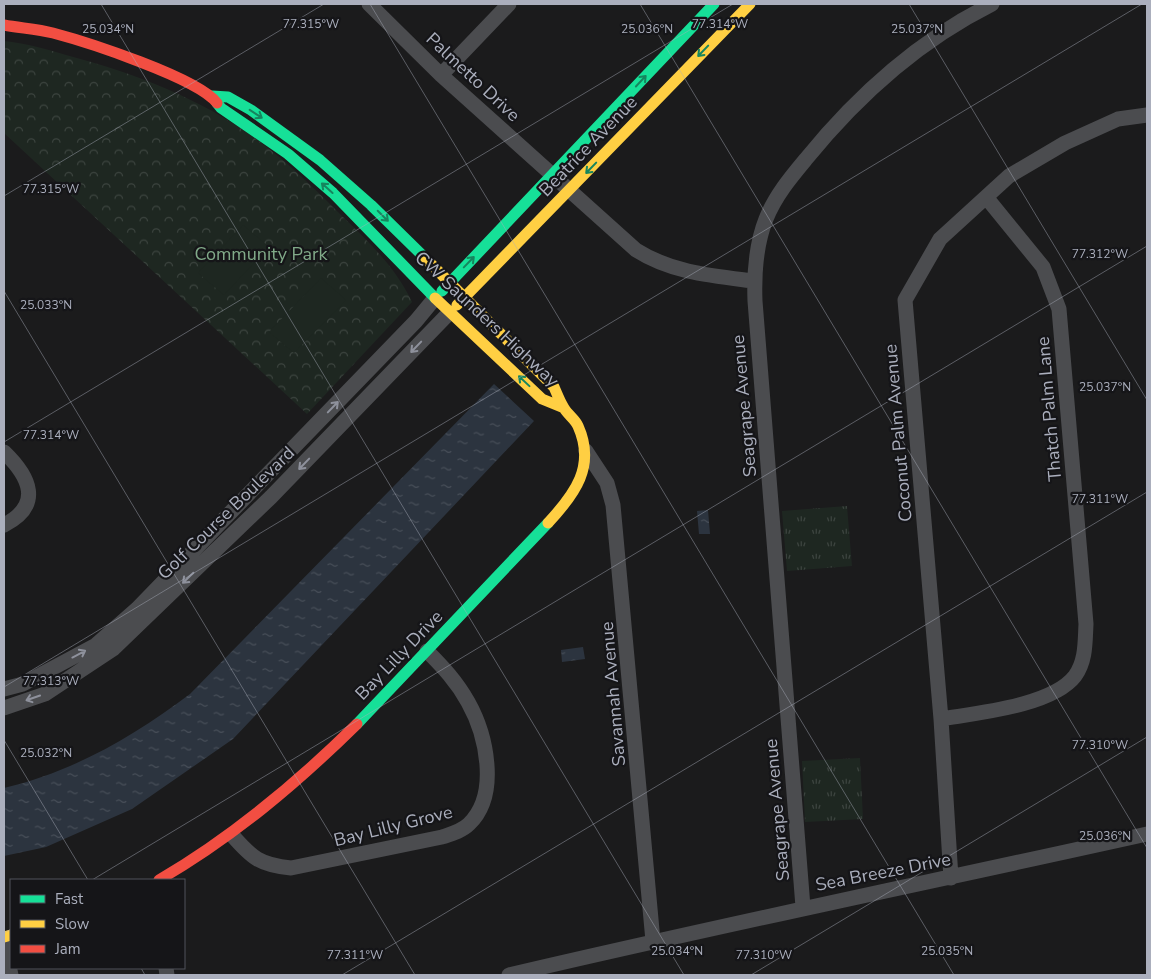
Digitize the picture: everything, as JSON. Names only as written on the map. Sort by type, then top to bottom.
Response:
[{"type":"main road","name":"Beatrice Avenue","points":[[435,298],[553,176],[714,4]]},
{"type":"main road","name":"Beatrice Avenue","points":[[450,312],[750,4]]},
{"type":"main road","name":"CW Saunders Highway","points":[[4,25],[52,33],[99,46],[180,78],[212,96],[221,108],[265,137],[315,177],[356,216],[435,298],[542,398],[564,408]]},
{"type":"main road","name":"CW Saunders Highway","points":[[212,96],[228,97],[251,110],[320,160],[371,204],[554,387],[564,408]]},
{"type":"main road","name":"Bay Lilly Drive","points":[[161,879],[191,863],[232,835],[294,784],[427,652],[561,508],[580,481],[584,471],[586,452],[578,425],[564,408]]},
{"type":"street","name":"Palmetto Drive","points":[[369,4],[441,75],[625,242],[648,258],[689,273],[754,281]]},
{"type":"street","points":[[441,75],[509,4]]},
{"type":"street","name":"Seagrape Avenue","points":[[803,907],[754,281],[762,231],[770,209],[791,178],[852,106],[899,64],[963,18],[992,4]]},
{"type":"street","name":"Coconut Palm Avenue","points":[[951,878],[941,719],[905,300],[940,239],[1009,176],[1064,143],[1118,119],[1147,115]]},
{"type":"street","name":"Thatch Palm Lane","points":[[941,719],[1005,709],[1057,690],[1075,676],[1084,655],[1086,624],[1059,309],[1043,267],[986,197]]},
{"type":"street","name":"Golf Course Boulevard","points":[[4,689],[23,684],[96,645],[137,609],[416,321],[435,298]]},
{"type":"street","name":"Golf Course Boulevard","points":[[4,708],[46,694],[113,649],[271,497],[450,312]]},
{"type":"street","points":[[4,452],[19,467],[26,482],[28,492],[25,510],[18,518],[4,525]]},
{"type":"street","name":"Savannah Avenue","points":[[586,452],[608,483],[613,505],[653,941]]},
{"type":"street","name":"Bay Lilly Grove","points":[[232,835],[254,858],[270,865],[291,868],[442,837],[470,823],[484,801],[486,784],[483,741],[475,716],[463,692],[427,652]]},
{"type":"street","name":"Sea Breeze Drive","points":[[509,975],[803,907],[951,878],[1147,834]]},
{"type":"street","points":[[4,943],[11,975]]},
{"type":"green space","name":"Community Park","points":[[4,41],[28,45],[120,71],[198,103],[246,132],[297,173],[363,236],[382,256],[406,290],[412,302],[307,414],[4,133]]},
{"type":"green space","points":[[243,225],[269,247],[224,295],[198,273]]},
{"type":"green space","points":[[321,278],[346,300],[294,353],[269,332]]},
{"type":"green space","points":[[847,506],[852,566],[787,571],[782,511]]},
{"type":"green space","points":[[860,758],[863,819],[805,822],[802,761]]},
{"type":"water","points":[[494,384],[534,421],[233,739],[132,809],[46,847],[4,856],[4,788],[54,772],[102,751],[147,724],[190,694]]},
{"type":"water","points":[[708,510],[710,534],[699,534],[697,511]]},
{"type":"water","points":[[583,647],[585,659],[562,662],[561,650]]},
{"type":"traffic: fast","points":[[442,291],[714,4]]},
{"type":"traffic: fast","points":[[212,96],[228,97],[251,110],[320,160],[371,205],[425,258]]},
{"type":"traffic: fast","points":[[217,103],[221,108],[288,154],[333,193],[435,298]]},
{"type":"traffic: fast","points":[[357,724],[548,523]]},
{"type":"traffic: slow","points":[[457,305],[750,4]]},
{"type":"traffic: slow","points":[[425,258],[554,387],[567,413],[578,426],[583,440],[584,467],[580,479],[567,501],[548,523]]},
{"type":"traffic: slow","points":[[435,298],[542,399],[564,408]]},
{"type":"traffic: slow","points":[[4,937],[10,935]]},
{"type":"traffic: jam","points":[[4,25],[53,33],[141,62],[188,83],[206,93],[217,103]]},
{"type":"traffic: jam","points":[[161,879],[238,828],[311,768],[357,724]]}]
